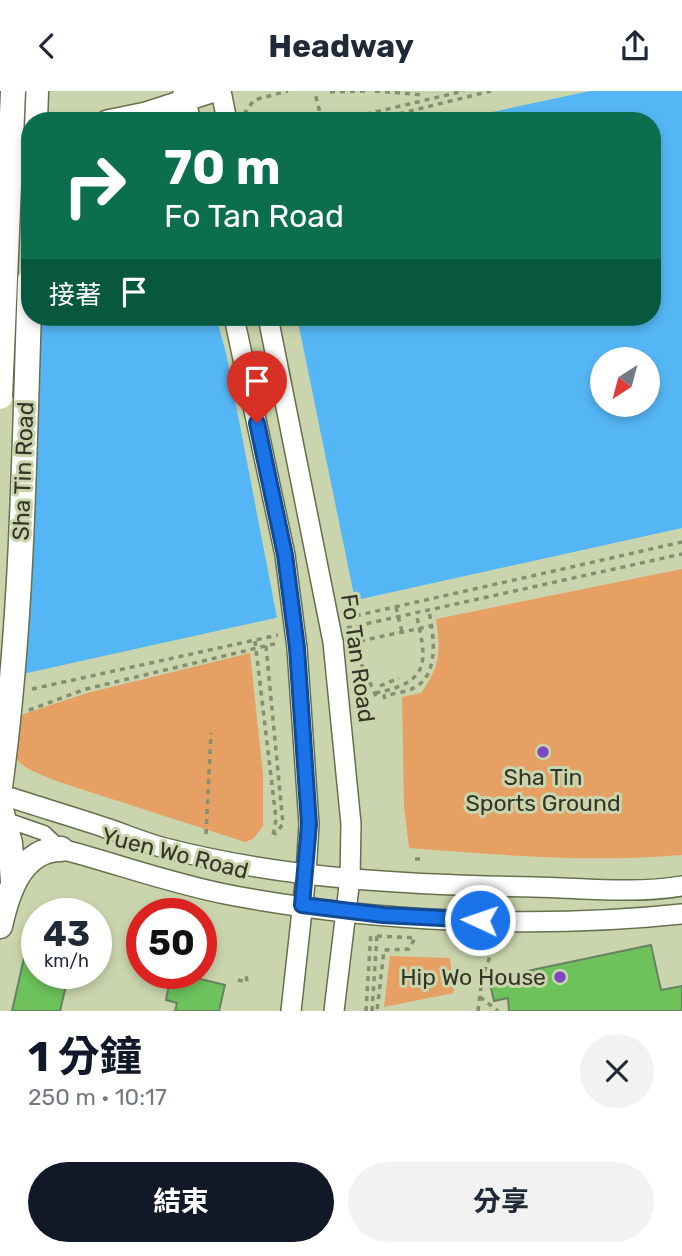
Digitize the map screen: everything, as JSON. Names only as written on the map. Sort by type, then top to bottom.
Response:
[{"type":"highway","name":"Sha Tin Road","points":[[0,397],[13,91]]},
{"type":"highway","points":[[36,91],[36,112]]},
{"type":"highway","name":"Sha Tin Road","points":[[0,787],[10,712],[18,608],[28,326]]},
{"type":"highway","points":[[0,926],[13,881],[2,814]]},
{"type":"highway","points":[[13,881],[34,859],[49,850],[61,849]]},
{"type":"main road","points":[[0,92],[6,91]]},
{"type":"main road","points":[[149,112],[187,104],[214,91]]},
{"type":"main road","points":[[221,91],[225,112]]},
{"type":"main road","points":[[0,140],[21,136]]},
{"type":"main road","points":[[236,326],[285,555],[288,645],[309,824],[291,1011]]},
{"type":"main road","name":"Fo Tan Road","points":[[270,326],[341,637],[351,824],[350,878],[334,1011]]},
{"type":"main road","name":"Yuen Wo Road","points":[[0,794],[159,846],[236,864],[306,874],[432,886],[536,887],[612,892],[682,886]]},
{"type":"main road","name":"Yuen Wo Road","points":[[61,849],[153,878],[233,896],[345,911],[551,922],[682,914]]},
{"type":"street","name":"Yuen Wo Road","points":[[2,814],[44,833],[61,849]]},
{"type":"path","points":[[248,105],[263,97],[288,91]]},
{"type":"path","points":[[330,92],[369,91]]},
{"type":"path","points":[[376,91],[421,97]]},
{"type":"path","points":[[368,112],[421,97],[464,91]]},
{"type":"path","points":[[409,112],[491,91]]},
{"type":"path","points":[[315,93],[320,112]]},
{"type":"path","points":[[421,97],[422,109]]},
{"type":"path","points":[[341,637],[398,617],[682,554]]},
{"type":"path","points":[[396,606],[402,632]]},
{"type":"path","points":[[397,690],[414,688],[428,675],[432,666],[429,611]]},
{"type":"path","points":[[385,699],[384,696],[412,681],[419,674],[423,662],[415,613]]},
{"type":"path","points":[[360,641],[431,626]]},
{"type":"path","name":"Fo Tan Road","points":[[341,637],[376,696],[397,690]]},
{"type":"path","points":[[255,641],[276,819],[274,835],[283,824],[266,646]]},
{"type":"path","points":[[27,711],[86,689],[256,648],[288,645]]},
{"type":"path","points":[[380,686],[398,678]]},
{"type":"path","points":[[392,681],[397,690]]},
{"type":"path","points":[[206,834],[211,733]]},
{"type":"path","points":[[415,859],[424,859]]},
{"type":"path","points":[[366,1011],[372,925]]},
{"type":"path","points":[[372,1011],[377,936],[415,938],[409,949],[384,950],[377,1011]]},
{"type":"path","points":[[362,943],[375,945]]},
{"type":"path","points":[[478,1011],[482,978],[495,943]]},
{"type":"path","points":[[238,980],[247,982],[246,974]]},
{"type":"path","points":[[480,996],[498,1011]]},
{"type":"shaded area","name":"Sha Tin Sports Ground","points":[[682,569],[682,855],[579,858],[409,848],[404,806],[402,697],[421,693],[432,675],[438,650],[436,619]]},
{"type":"shaded area","points":[[250,653],[263,774],[263,826],[253,839],[245,842],[56,781],[29,769],[17,759],[15,752],[21,715],[87,693]]},
{"type":"shaded area","points":[[390,956],[450,958],[454,993],[384,1007]]},
{"type":"water","points":[[590,91],[682,91],[682,528],[0,679],[29,326],[661,326],[661,112],[492,112]]},
{"type":"pier","points":[[21,205],[21,326],[29,326],[0,683],[0,209]]},
{"type":"pier","points":[[218,326],[299,326],[356,605],[278,623]]},
{"type":"building","name":"Hip Wo House","points":[[651,945],[661,990],[682,986],[682,1011],[509,1011],[508,998],[494,1001],[489,979]]},
{"type":"building","points":[[21,971],[21,989],[65,989],[60,1011],[12,1011]]},
{"type":"building","points":[[217,983],[225,985],[219,1011],[175,1011],[177,1003],[166,1000],[168,989],[217,989]]},
{"type":"place","name":"Sha Tin Sports Ground","points":[[543,752]]},
{"type":"place","name":"Hip Wo House","points":[[560,977]]},
{"type":"route","points":[[257,423],[285,555],[297,648],[309,824],[302,905],[383,915],[480,920]]}]
